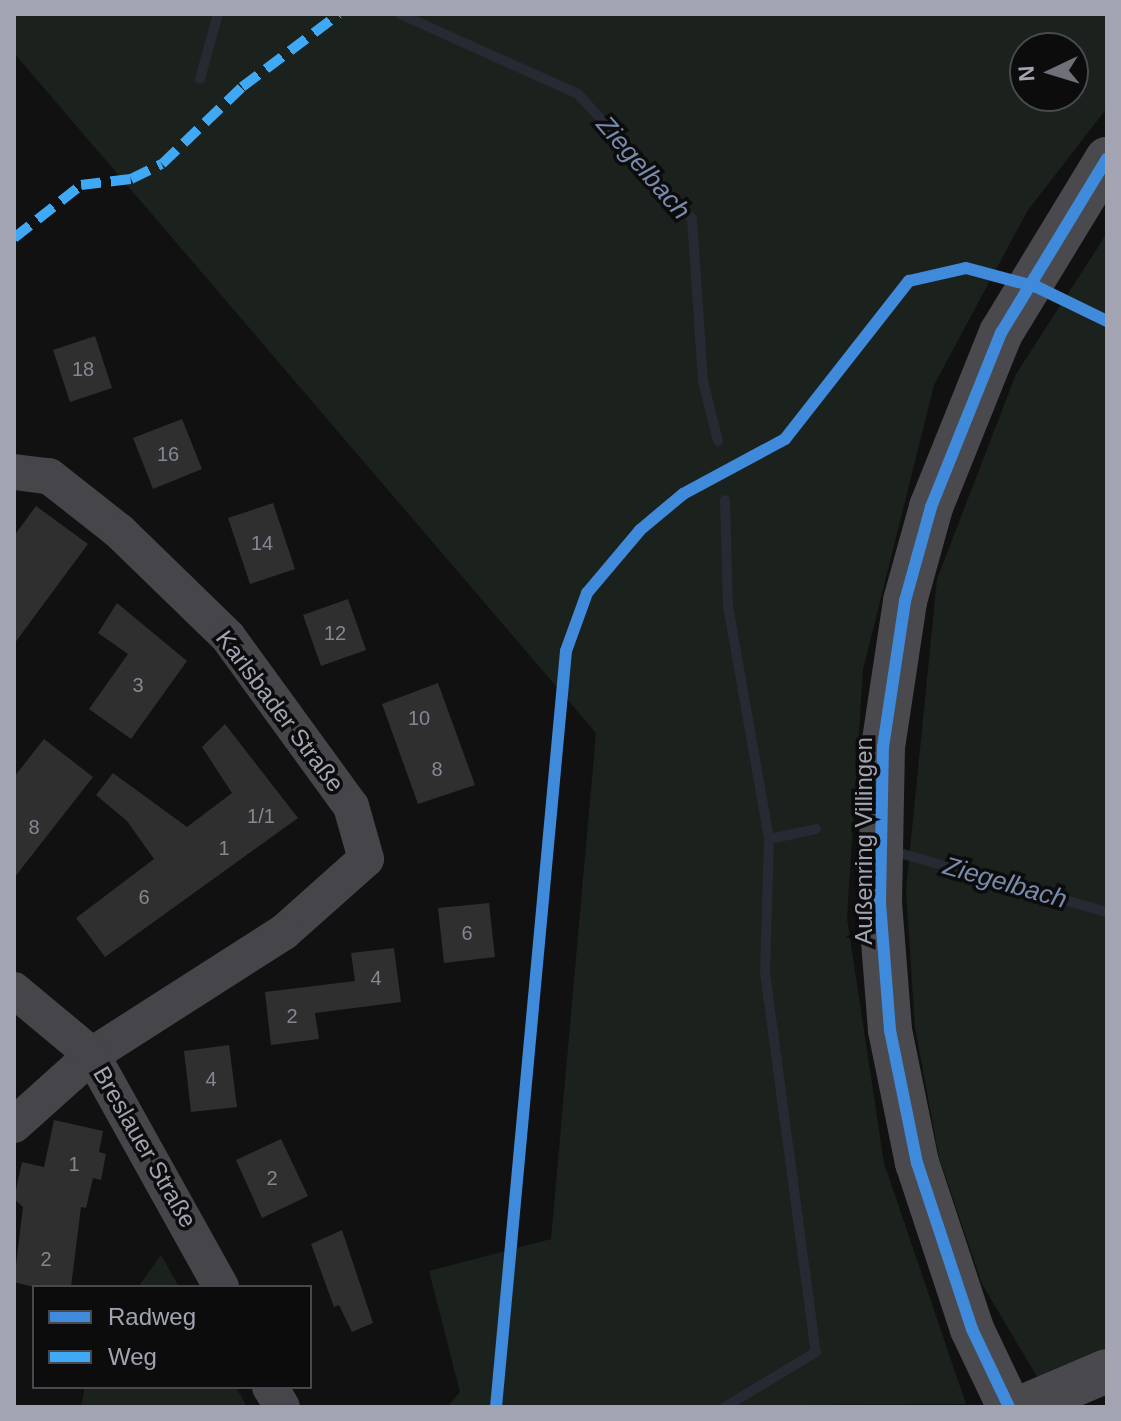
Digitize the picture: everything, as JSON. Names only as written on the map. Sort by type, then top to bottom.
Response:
[{"type":"street","name":"Außenring Villingen","points":[[1009,1407],[972,1329],[917,1163],[890,1030],[880,902],[883,747],[905,601],[931,507],[1001,333],[1049,249],[1107,159]]},
{"type":"street","name":"Karlsbader Straße","points":[[14,471],[49,476],[119,531],[228,637],[351,806],[366,859],[284,932],[92,1055]]},
{"type":"street","name":"Breslauer Straße","points":[[14,990],[92,1055],[220,1285]]},
{"type":"street","points":[[14,1125],[92,1055]]},
{"type":"street","points":[[1022,1407],[1107,1371]]},
{"type":"street","points":[[269,1389],[282,1407]]},
{"type":"shaded area","points":[[14,14],[1107,14],[1107,108],[1028,210],[934,385],[863,670],[847,918],[884,1163],[966,1404],[447,1407],[460,1392],[429,1271],[551,1239],[596,733],[14,53]]},
{"type":"shaded area","points":[[1107,233],[1107,1347],[1039,1380],[982,1284],[939,1157],[915,1028],[906,890],[937,579],[1016,374]]},
{"type":"shaded area","points":[[161,1255],[178,1285],[139,1285]]},
{"type":"shaded area","points":[[85,1389],[237,1389],[247,1407],[81,1407]]},
{"type":"building","points":[[95,336],[112,388],[70,402],[53,350]]},
{"type":"building","points":[[182,419],[202,469],[153,489],[133,438]]},
{"type":"building","points":[[273,503],[295,569],[250,584],[228,518]]},
{"type":"building","points":[[36,506],[88,544],[14,644],[14,536]]},
{"type":"building","points":[[348,599],[366,650],[321,666],[303,615]]},
{"type":"building","points":[[117,603],[187,661],[131,739],[89,709],[128,654],[98,633]]},
{"type":"building","points":[[438,683],[475,785],[418,804],[382,704]]},
{"type":"building","points":[[225,724],[298,818],[105,957],[76,918],[154,859],[127,821],[96,795],[113,773],[187,827],[232,793],[202,747]]},
{"type":"building","points":[[44,739],[93,777],[14,878],[14,777]]},
{"type":"building","points":[[489,903],[495,957],[444,963],[438,908]]},
{"type":"building","points":[[394,948],[401,1002],[315,1013],[319,1039],[271,1045],[265,992],[355,981],[351,953]]},
{"type":"building","points":[[229,1045],[237,1107],[191,1112],[184,1051]]},
{"type":"building","points":[[54,1120],[103,1131],[99,1152],[106,1154],[101,1180],[93,1178],[86,1208],[81,1207],[71,1285],[32,1286],[14,1282],[23,1207],[14,1199],[22,1162],[44,1167]]},
{"type":"building","points":[[281,1139],[308,1196],[262,1218],[236,1160]]},
{"type":"building","points":[[342,1230],[373,1323],[352,1332],[339,1305],[334,1307],[311,1244]]},
{"type":"waterway","points":[[200,79],[218,14]]},
{"type":"waterway","name":"Ziegelbach","points":[[400,14],[578,94],[692,219],[703,381],[718,441]]},
{"type":"waterway","points":[[725,500],[728,606],[769,839],[765,972],[816,1352],[725,1407]]},
{"type":"waterway","name":"Ziegelbach","points":[[769,839],[816,829]]},
{"type":"waterway","name":"Ziegelbach","points":[[903,854],[1107,912]]},
{"type":"marked path","points":[[14,238],[81,185],[131,179],[162,164],[242,87],[339,14]]},
{"type":"cycle path","points":[[1009,1407],[972,1329],[917,1163],[890,1030],[880,902],[883,747],[905,601],[931,507],[1001,333],[1107,159]]},
{"type":"cycle path","points":[[496,1407],[566,651],[587,593],[640,530],[683,494],[785,439],[909,281],[966,268],[1037,287],[1107,321]]}]
